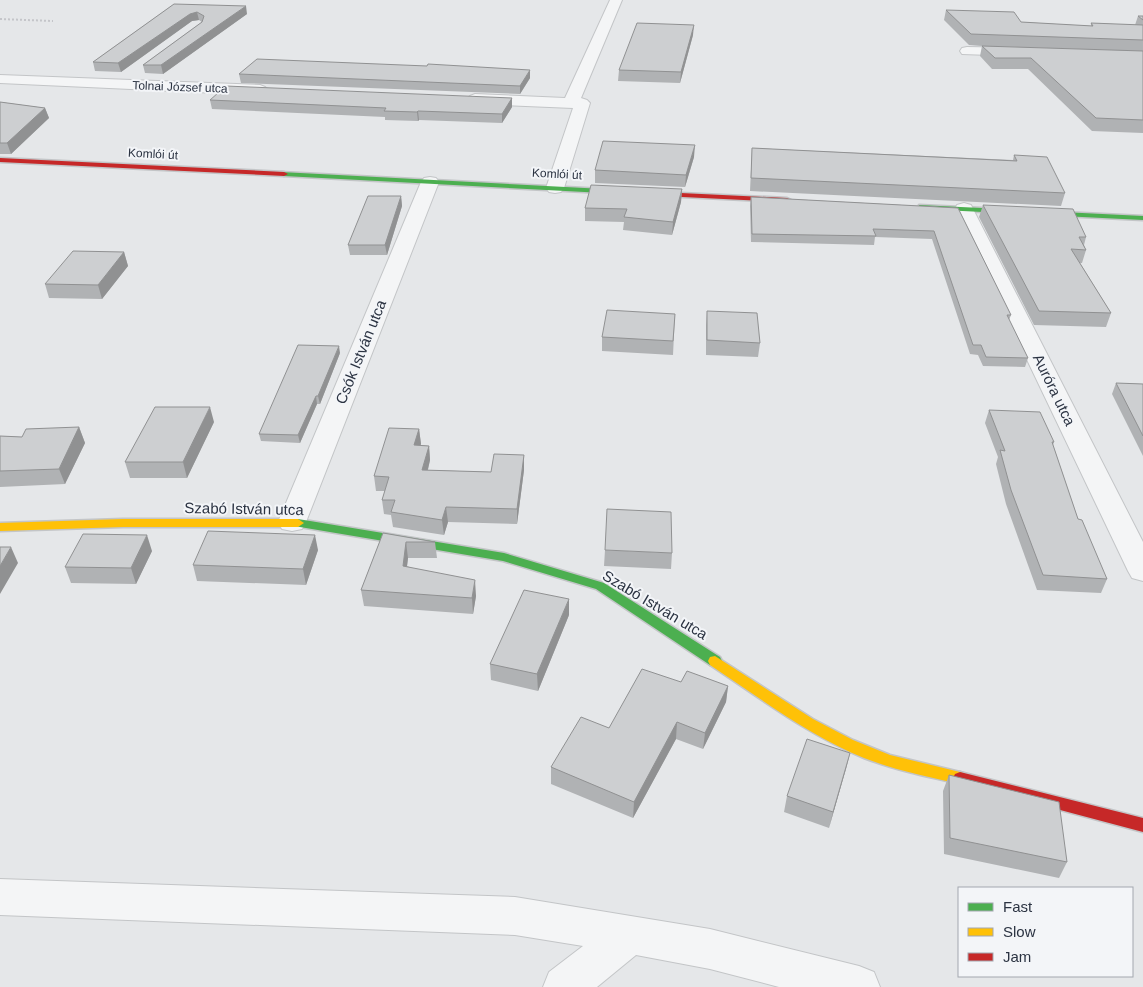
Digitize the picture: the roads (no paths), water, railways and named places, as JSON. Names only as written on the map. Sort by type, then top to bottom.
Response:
[{"type":"main road","name":"Komlói út","points":[[0,160],[795,200]]},
{"type":"main road","points":[[914,206],[1143,218]]},
{"type":"main road","name":"Szabó István utca","points":[[0,527],[123,523],[292,522],[504,557],[600,586],[824,732],[868,753],[918,769],[992,785],[1143,824]]},
{"type":"street","points":[[571,103],[616,0]]},
{"type":"street","points":[[967,51],[1035,53]]},
{"type":"street","points":[[116,84],[139,68]]},
{"type":"street","name":"Tolnai József utca","points":[[0,79],[277,91]]},
{"type":"street","points":[[463,98],[582,103],[556,188]]},
{"type":"street","name":"Csók István utca","points":[[292,522],[430,182]]},
{"type":"street","name":"Auróra utca","points":[[964,209],[1143,571]]},
{"type":"street","points":[[0,897],[515,916],[710,949],[859,987]]},
{"type":"street","points":[[564,987],[630,934]]}]
